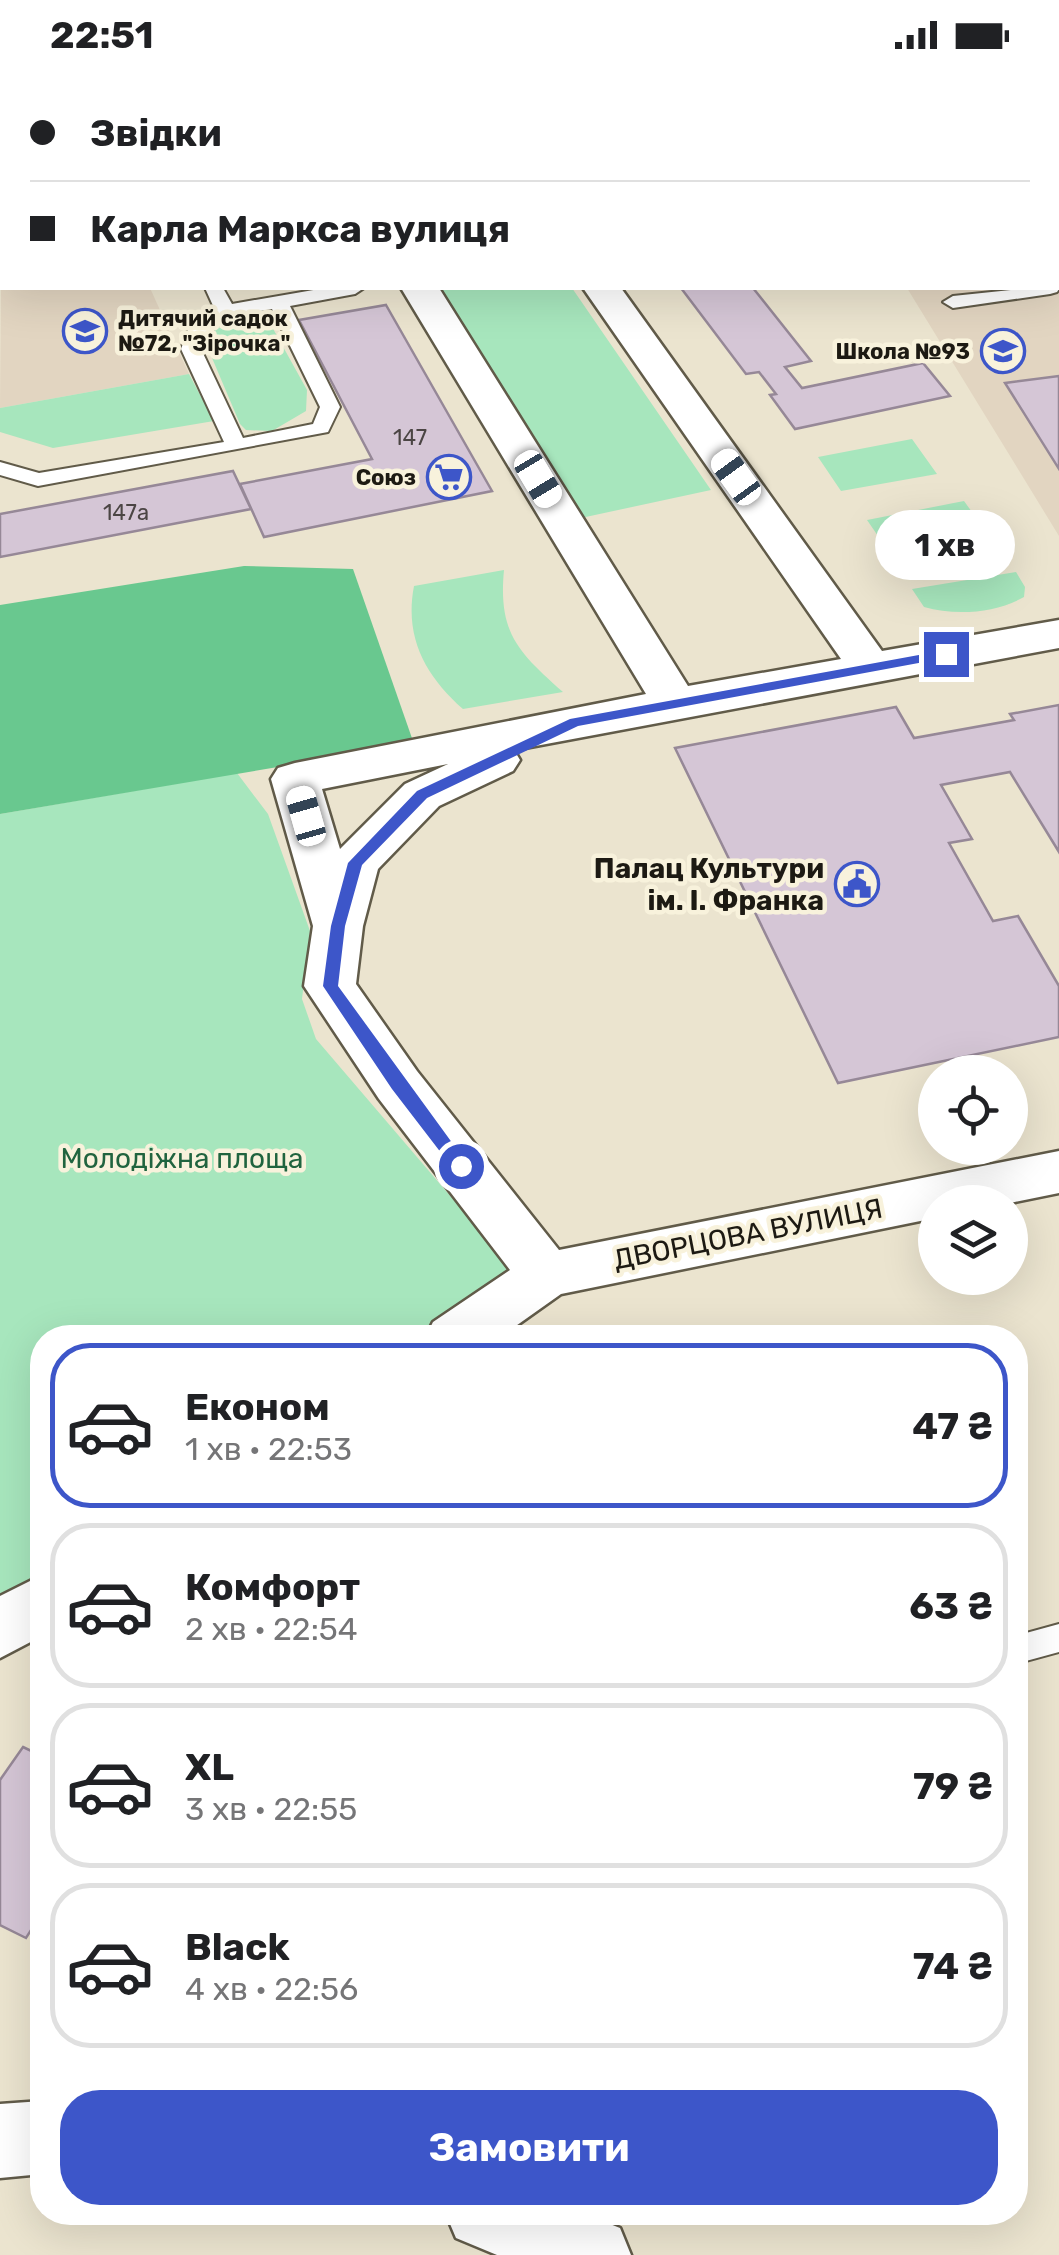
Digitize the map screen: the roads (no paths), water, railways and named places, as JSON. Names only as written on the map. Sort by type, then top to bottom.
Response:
[{"type":"street","points":[[421,290],[675,703]]},
{"type":"street","points":[[603,290],[870,667]]},
{"type":"street","points":[[338,926],[295,780],[575,722],[1059,634]]},
{"type":"street","points":[[546,1275],[398,1084],[330,986],[338,926],[355,863],[422,795],[575,722]]},
{"type":"street","name":"ДВОРЦОВА ВУЛИЦЯ","points":[[473,1325],[546,1275],[1059,1172]]},
{"type":"street","points":[[0,1630],[30,1610]]},
{"type":"street","points":[[0,2141],[30,2139]]},
{"type":"street","points":[[516,2225],[593,2255]]},
{"type":"lane","points":[[215,290],[226,311]]},
{"type":"lane","points":[[236,446],[191,348],[195,334],[226,311],[344,290]]},
{"type":"lane","points":[[953,302],[1035,290]]},
{"type":"lane","points":[[0,468],[38,480],[321,428],[330,407],[278,302]]},
{"type":"lane","points":[[1028,1646],[1059,1638]]},
{"type":"place","name":"Дитячий садок №72, \"Зірочка\"","points":[[85,331]]},
{"type":"place","name":"Школа №93","points":[[1003,351]]},
{"type":"place","name":"Союз","points":[[449,477]]},
{"type":"place","name":"Палац Культури ім. І. Франка","points":[[857,884]]},
{"type":"park label","name":"Молодіжна площа","points":[[182,1158]]}]
